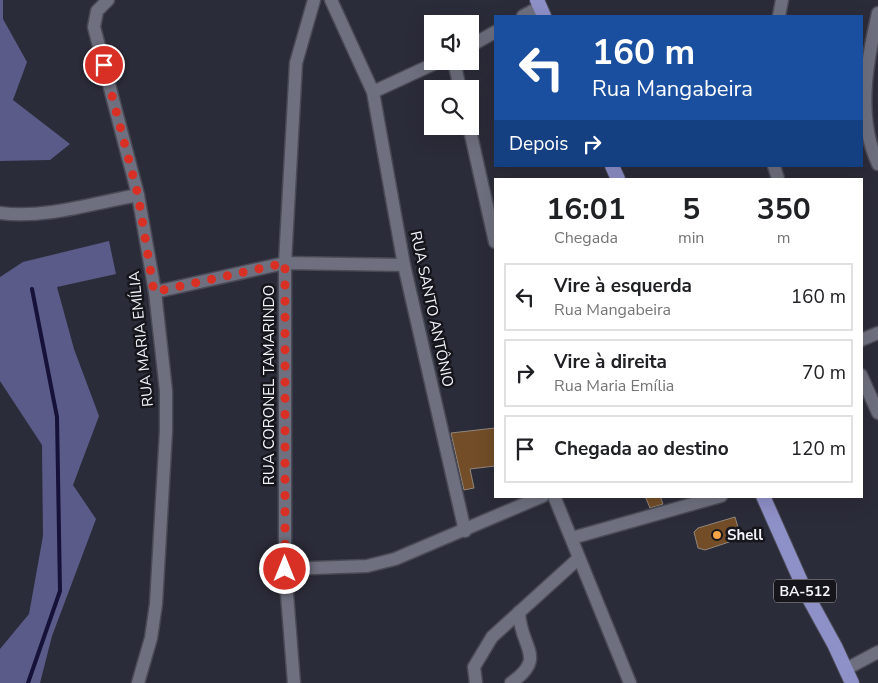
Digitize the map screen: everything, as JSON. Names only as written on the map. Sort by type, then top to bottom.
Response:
[{"type":"main road","name":"BA-512","points":[[764,498],[807,595],[852,683]]},
{"type":"street","name":"RUA MARIA EMÍLIA","points":[[108,0],[97,11],[94,28],[138,195],[163,357],[166,430],[156,604],[151,638],[138,683]]},
{"type":"street","name":"RUA CORONEL TAMARINDO","points":[[294,683],[285,569],[285,263],[294,79],[296,63],[314,0]]},
{"type":"street","name":"RUA SANTO ANTÔNIO","points":[[331,0],[373,92],[404,265],[465,531]]},
{"type":"street","points":[[779,15],[782,0]]},
{"type":"street","points":[[525,15],[540,8]]},
{"type":"street","points":[[878,12],[870,39],[865,94],[867,124],[878,164]]},
{"type":"street","points":[[479,41],[494,33]]},
{"type":"street","points":[[373,92],[424,68]]},
{"type":"street","points":[[471,135],[494,238]]},
{"type":"street","points":[[0,213],[44,212],[138,195]]},
{"type":"street","points":[[154,292],[285,263],[404,265]]},
{"type":"street","points":[[863,339],[878,333]]},
{"type":"street","points":[[863,379],[878,413]]},
{"type":"street","points":[[285,569],[367,566],[395,559],[465,531],[539,498]]},
{"type":"street","points":[[555,498],[630,683]]},
{"type":"street","points":[[572,538],[714,498]]},
{"type":"street","points":[[476,683],[474,667],[477,659],[492,637],[579,558]]},
{"type":"street","points":[[511,683],[527,671],[531,663],[531,656],[520,623],[519,612]]},
{"type":"street","points":[[846,669],[878,652]]},
{"type":"shaded area","points":[[0,0],[3,0],[3,19],[27,62],[13,100],[70,144],[50,160],[0,161]]},
{"type":"shaded area","points":[[109,241],[116,274],[57,287],[74,349],[99,416],[73,485],[96,519],[52,636],[40,683],[0,683],[0,649],[29,614],[43,536],[42,445],[0,381],[0,277],[23,262]]},
{"type":"building","points":[[494,428],[494,466],[470,469],[474,488],[464,490],[451,433]]},
{"type":"building","points":[[646,498],[661,498],[663,504],[650,508]]},
{"type":"building","name":"Shell","points":[[735,517],[741,538],[705,550],[698,548],[694,532],[698,528]]},
{"type":"waterway","points":[[28,683],[60,591],[57,417],[32,289]]},
{"type":"place","name":"Shell","points":[[717,535]]},
{"type":"route","points":[[104,65],[138,195],[154,292],[285,263],[285,569]]}]
